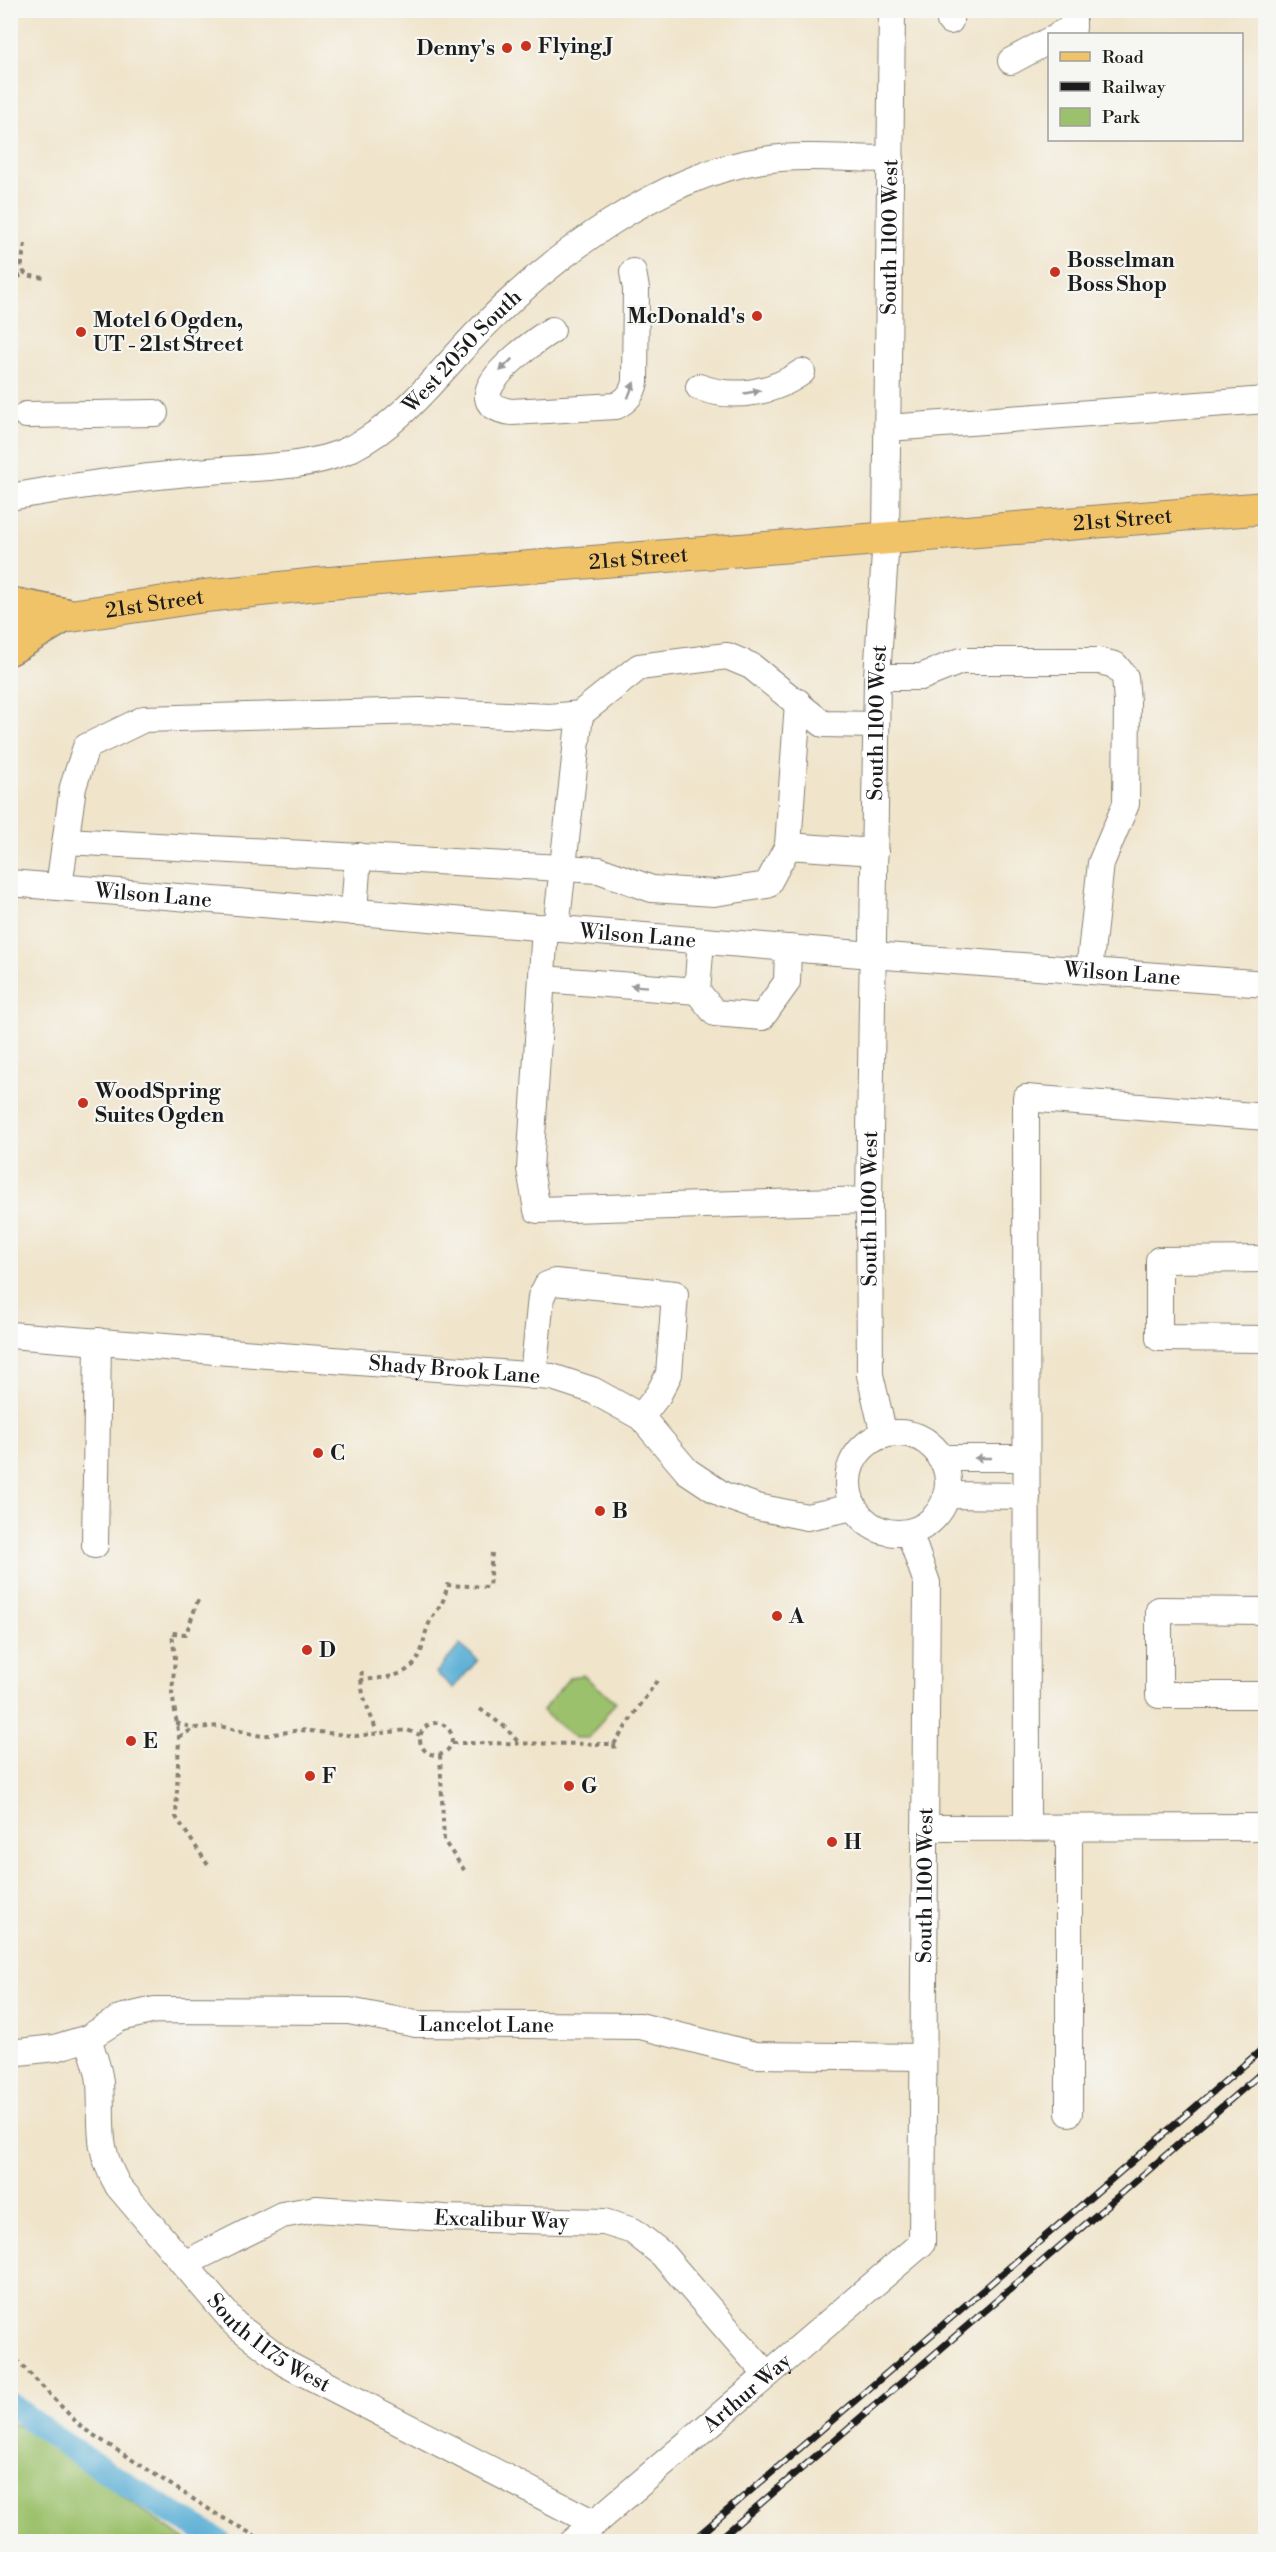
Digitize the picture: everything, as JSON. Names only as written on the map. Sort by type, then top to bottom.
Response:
[{"type":"highway","points":[[10,604],[65,615]]},
{"type":"highway","points":[[10,648],[65,615]]},
{"type":"main road","name":"21st Street","points":[[10,625],[65,615],[205,596],[317,584],[1266,508]]},
{"type":"street","name":"South 1100 West","points":[[884,1435],[870,1375],[869,1200],[877,677],[886,538],[892,10]]},
{"type":"street","points":[[1062,33],[1073,28],[1073,10]]},
{"type":"street","points":[[1011,61],[1048,41]]},
{"type":"street","name":"West 2050 South","points":[[10,497],[121,479],[294,464],[342,453],[365,441],[384,427],[417,397],[510,300],[543,270],[572,248],[651,200],[704,176],[736,165],[765,160],[891,159]]},
{"type":"street","points":[[552,330],[523,348],[498,374],[489,389],[489,398],[494,405],[502,411],[512,412],[616,406],[627,400],[635,382],[636,289],[633,272]]},
{"type":"street","points":[[699,387],[722,393],[748,393],[782,383],[802,372]]},
{"type":"street","points":[[888,428],[1266,400]]},
{"type":"street","points":[[26,415],[155,413]]},
{"type":"street","points":[[59,887],[73,787],[86,747],[144,719],[421,711],[550,717],[580,714],[639,667],[727,656],[751,666],[823,724],[876,724]]},
{"type":"street","points":[[877,677],[921,677],[962,661],[1099,661],[1115,665],[1125,677],[1127,701],[1126,804],[1101,863],[1089,971]]},
{"type":"street","points":[[66,841],[600,870],[652,889],[714,893],[767,885],[788,846],[798,702]]},
{"type":"street","points":[[580,714],[561,868],[542,979],[530,1169],[537,1210],[869,1200]]},
{"type":"street","points":[[788,846],[875,852]]},
{"type":"street","points":[[354,912],[358,856]]},
{"type":"street","name":"Wilson Lane","points":[[10,883],[872,955],[1266,984]]},
{"type":"street","points":[[697,991],[702,941]]},
{"type":"street","points":[[542,979],[697,991],[715,1012],[762,1017],[787,982],[788,948]]},
{"type":"street","points":[[1027,1828],[1026,1098],[1266,1117]]},
{"type":"street","points":[[1266,1259],[1160,1260],[1160,1338],[1266,1339]]},
{"type":"street","points":[[534,1376],[541,1298],[547,1285],[555,1282],[675,1294],[669,1374],[658,1395],[641,1417]]},
{"type":"street","name":"Shady Brook Lane","points":[[10,1335],[552,1377],[592,1390],[641,1417],[687,1471],[723,1495],[757,1508],[807,1517],[854,1507]]},
{"type":"street","points":[[95,1545],[98,1341]]},
{"type":"street","points":[[910,1434],[926,1442],[940,1458],[947,1472],[946,1495],[943,1506],[932,1519],[909,1532],[881,1530],[866,1521],[854,1507],[848,1490],[849,1470],[857,1454],[868,1442],[884,1435],[910,1434]]},
{"type":"street","points":[[940,1458],[1026,1458]]},
{"type":"street","points":[[946,1495],[1027,1496]]},
{"type":"street","name":"South 1100 West","points":[[909,1532],[927,1583],[922,2243]]},
{"type":"street","points":[[1266,1611],[1159,1610],[1159,1695],[1266,1695]]},
{"type":"street","points":[[925,1828],[1266,1827]]},
{"type":"street","points":[[1069,1828],[1070,2113]]},
{"type":"street","name":"Lancelot Lane","points":[[10,2053],[55,2048],[88,2038],[120,2018],[155,2010],[349,2011],[416,2024],[640,2026],[755,2055],[923,2057]]},
{"type":"street","name":"South 1175 West","points":[[88,2038],[100,2080],[101,2140],[105,2163],[118,2186],[235,2324],[288,2365],[594,2523]]},
{"type":"street","name":"Excalibur Way","points":[[184,2264],[282,2216],[315,2209],[445,2218],[604,2222],[633,2231],[662,2254],[767,2375]]},
{"type":"street","name":"Arthur Way","points":[[572,2541],[922,2243]]},
{"type":"path","points":[[25,244],[20,269],[28,277],[48,278]]},
{"type":"path","points":[[10,283],[23,273]]},
{"type":"path","points":[[360,1680],[387,1678],[406,1671],[420,1654],[429,1623],[440,1610],[447,1585],[489,1587],[492,1552]]},
{"type":"path","points":[[198,1600],[186,1634],[172,1634],[175,1658],[172,1693],[179,1737],[176,1817],[208,1865]]},
{"type":"path","points":[[362,1671],[360,1680],[367,1708],[377,1733]]},
{"type":"path","points":[[615,1751],[614,1744],[658,1679]]},
{"type":"path","points":[[480,1709],[505,1726],[519,1743]]},
{"type":"path","points":[[176,1723],[195,1728],[220,1726],[261,1736],[301,1730],[356,1736],[407,1730],[420,1734]]},
{"type":"path","points":[[420,1734],[429,1724],[440,1723],[450,1730],[452,1743]]},
{"type":"path","points":[[179,1737],[195,1728]]},
{"type":"path","points":[[420,1734],[424,1750],[440,1755]]},
{"type":"path","points":[[465,1871],[444,1841],[440,1755],[452,1743],[614,1744]]},
{"type":"path","points":[[10,2354],[81,2427],[218,2515],[266,2541]]},
{"type":"green space","points":[[583,1675],[616,1702],[589,1738],[575,1738],[542,1711],[570,1677]]},
{"type":"green space","points":[[10,2423],[27,2429],[187,2541],[11,2541]]},
{"type":"water","points":[[460,1645],[478,1660],[453,1688],[436,1673]]},
{"type":"waterway","points":[[10,2404],[87,2459],[220,2542]]},
{"type":"railway","points":[[691,2542],[1266,2046]]},
{"type":"railway","points":[[716,2542],[1266,2069]]},
{"type":"place","name":"Flying J","points":[[526,46]]},
{"type":"place","name":"Denny's","points":[[507,48]]},
{"type":"place","name":"Bosselman Boss Shop","points":[[1055,272]]},
{"type":"place","name":"McDonald's","points":[[757,316]]},
{"type":"place","name":"Motel 6 Ogden, UT - 21st Street","points":[[81,332]]},
{"type":"place","name":"WoodSpring Suites Ogden","points":[[83,1103]]},
{"type":"place","name":"C","points":[[318,1453]]},
{"type":"place","name":"B","points":[[600,1511]]},
{"type":"place","name":"A","points":[[777,1616]]},
{"type":"place","name":"D","points":[[307,1650]]},
{"type":"place","name":"E","points":[[131,1741]]},
{"type":"place","name":"F","points":[[310,1776]]},
{"type":"place","name":"G","points":[[569,1786]]},
{"type":"place","name":"H","points":[[832,1842]]}]
